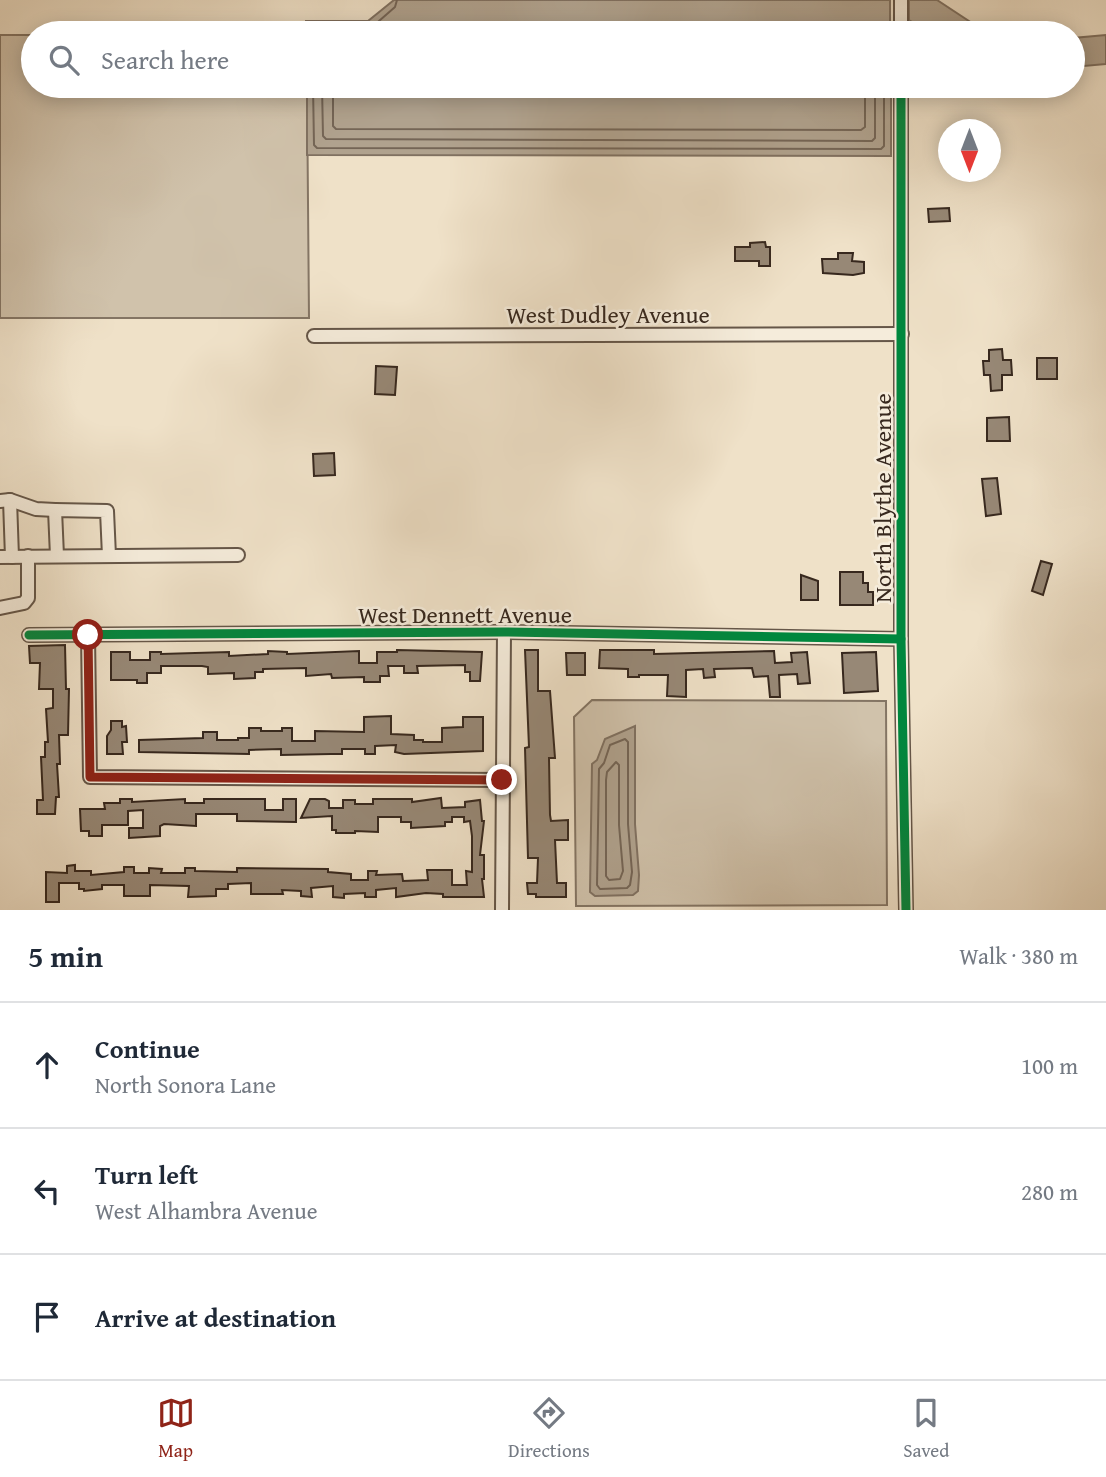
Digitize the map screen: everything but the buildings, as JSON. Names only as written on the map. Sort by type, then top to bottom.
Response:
[{"type":"street","points":[[901,2],[901,21]]},
{"type":"street","name":"North Blythe Avenue","points":[[901,98],[901,639],[906,910]]},
{"type":"street","name":"West Dudley Avenue","points":[[314,336],[902,334]]},
{"type":"street","points":[[109,556],[107,511],[36,509],[5,500],[6,556],[109,556],[238,555]]},
{"type":"street","points":[[55,510],[57,556]]},
{"type":"street","points":[[0,608],[23,603],[28,598],[29,556]]},
{"type":"street","points":[[502,910],[504,632]]},
{"type":"street","name":"West Dennett Avenue","points":[[29,635],[504,632],[901,639]]},
{"type":"street","points":[[88,635],[90,777],[502,780]]},
{"type":"shaded area","points":[[0,35],[21,35],[21,98],[307,98],[309,318],[0,318]]},
{"type":"shaded area","points":[[592,700],[886,701],[887,905],[576,906],[574,717]]},
{"type":"water","points":[[394,0],[890,0],[890,21],[368,21]]},
{"type":"water","points":[[909,0],[937,0],[969,21],[911,21]]},
{"type":"water","points":[[1106,35],[1106,64],[1085,66],[1085,37]]},
{"type":"water","points":[[307,98],[891,98],[891,156],[307,155]]},
{"type":"water","points":[[635,726],[638,891],[633,895],[595,896],[590,892],[592,764],[597,760],[605,739]]},
{"type":"cycle path","points":[[901,98],[901,639],[906,910]]},
{"type":"cycle path","points":[[29,635],[504,632],[901,639]]},
{"type":"route","points":[[88,635],[90,777],[502,780]]}]
